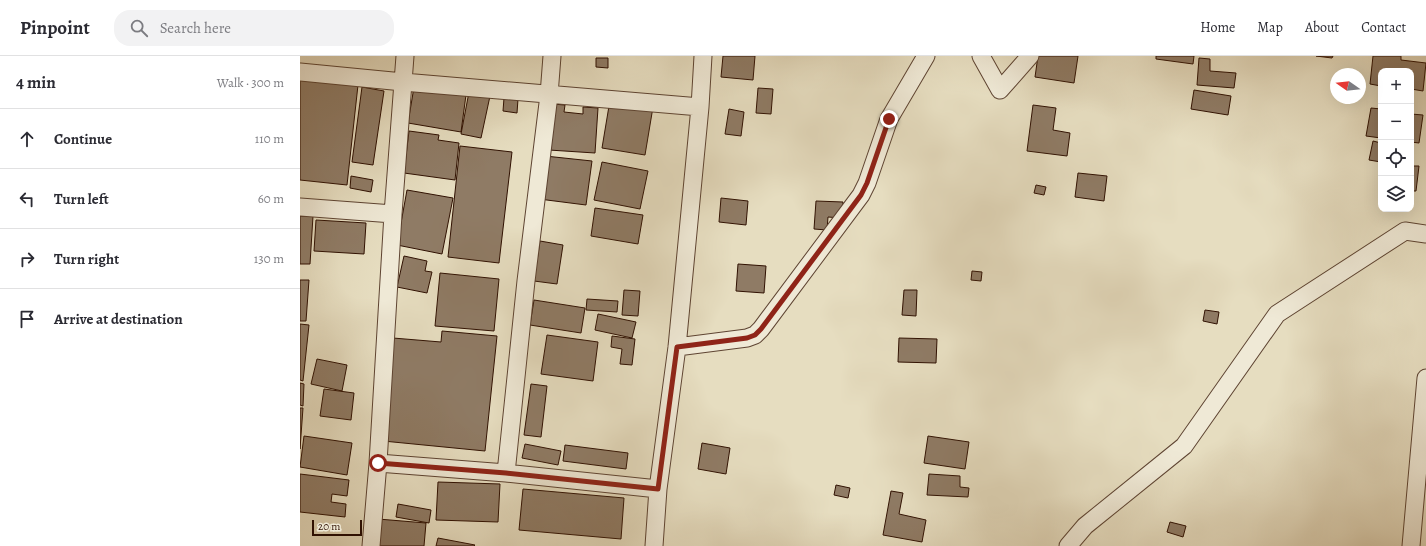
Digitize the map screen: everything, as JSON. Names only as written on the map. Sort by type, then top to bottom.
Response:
[{"type":"street","points":[[371,546],[378,463],[393,214],[405,56]]},
{"type":"street","points":[[506,473],[526,281],[549,95],[552,56]]},
{"type":"street","points":[[654,546],[658,489],[677,347],[700,107],[703,56]]},
{"type":"street","points":[[677,347],[747,338],[755,335],[761,329],[861,195],[867,183],[889,119],[926,56]]},
{"type":"street","points":[[981,56],[1000,90],[1030,56]]},
{"type":"street","points":[[300,72],[549,95],[700,107]]},
{"type":"street","points":[[300,207],[393,214]]},
{"type":"street","points":[[1068,546],[1085,526],[1184,446],[1278,314],[1405,231],[1426,234]]},
{"type":"street","points":[[1411,546],[1426,378]]},
{"type":"street","points":[[378,463],[506,473],[658,489]]},
{"type":"building","points":[[723,56],[755,56],[753,80],[721,77]]},
{"type":"building","points":[[1038,56],[1078,56],[1074,83],[1035,77]]},
{"type":"building","points":[[1156,56],[1194,56],[1193,64],[1156,59]]},
{"type":"building","points":[[1316,56],[1333,56],[1332,58]]},
{"type":"building","points":[[1373,56],[1401,56],[1401,60],[1426,63],[1423,91],[1414,90],[1414,68],[1378,68],[1378,85],[1370,84]]},
{"type":"building","points":[[596,58],[608,58],[608,68],[596,67]]},
{"type":"building","points":[[1199,58],[1210,59],[1210,71],[1236,73],[1234,88],[1197,85]]},
{"type":"building","points":[[300,79],[358,85],[347,185],[300,180]]},
{"type":"building","points":[[362,87],[384,91],[373,165],[352,162]]},
{"type":"building","points":[[414,87],[466,95],[461,132],[408,123]]},
{"type":"building","points":[[758,88],[773,89],[771,114],[756,113]]},
{"type":"building","points":[[1194,90],[1231,96],[1228,115],[1191,109]]},
{"type":"building","points":[[469,92],[490,96],[481,138],[461,134]]},
{"type":"building","points":[[504,98],[518,99],[517,113],[503,111]]},
{"type":"building","points":[[610,100],[653,107],[645,155],[602,148]]},
{"type":"building","points":[[552,104],[565,105],[564,112],[583,114],[583,107],[598,108],[595,153],[549,150]]},
{"type":"building","points":[[1033,105],[1056,108],[1053,130],[1070,133],[1067,156],[1027,151]]},
{"type":"building","points":[[1371,108],[1378,109],[1378,138],[1366,136]]},
{"type":"building","points":[[729,109],[744,112],[741,136],[725,134]]},
{"type":"building","points":[[1414,114],[1423,115],[1419,143],[1414,142]]},
{"type":"building","points":[[409,131],[439,135],[438,140],[459,143],[455,180],[404,173]]},
{"type":"building","points":[[1373,141],[1378,142],[1378,162],[1369,160]]},
{"type":"building","points":[[460,146],[512,152],[499,263],[448,257]]},
{"type":"building","points":[[545,156],[592,161],[586,205],[539,199]]},
{"type":"building","points":[[602,162],[648,171],[640,209],[594,200]]},
{"type":"building","points":[[1414,166],[1419,166],[1416,191],[1414,191]]},
{"type":"building","points":[[1078,173],[1107,176],[1104,201],[1075,197]]},
{"type":"building","points":[[351,176],[373,180],[371,192],[350,188]]},
{"type":"building","points":[[1036,185],[1046,187],[1044,195],[1034,193]]},
{"type":"building","points":[[407,190],[453,198],[442,254],[397,245]]},
{"type":"building","points":[[721,198],[748,201],[746,225],[719,222]]},
{"type":"building","points":[[816,201],[843,202],[842,218],[828,217],[827,230],[814,229]]},
{"type":"building","points":[[595,208],[643,215],[638,244],[591,236]]},
{"type":"building","points":[[300,216],[313,216],[310,264],[300,264]]},
{"type":"building","points":[[316,220],[366,223],[364,254],[314,251]]},
{"type":"building","points":[[540,241],[563,245],[557,284],[534,281]]},
{"type":"building","points":[[404,256],[427,261],[425,271],[432,272],[427,293],[397,287]]},
{"type":"building","points":[[738,264],[766,266],[764,293],[736,291]]},
{"type":"building","points":[[972,271],[982,272],[981,281],[971,280]]},
{"type":"building","points":[[440,273],[499,279],[494,331],[435,326]]},
{"type":"building","points":[[300,280],[309,280],[306,321],[300,321]]},
{"type":"building","points":[[624,290],[640,291],[638,316],[622,315]]},
{"type":"building","points":[[904,290],[917,290],[916,316],[902,315]]},
{"type":"building","points":[[587,299],[618,301],[617,312],[586,310]]},
{"type":"building","points":[[534,300],[585,308],[581,333],[530,325]]},
{"type":"building","points":[[1205,310],[1219,312],[1217,324],[1203,321]]},
{"type":"building","points":[[598,314],[636,322],[632,338],[595,330]]},
{"type":"building","points":[[300,324],[309,325],[303,381],[300,380]]},
{"type":"building","points":[[442,331],[497,336],[485,451],[383,441],[393,338],[441,342]]},
{"type":"building","points":[[547,335],[598,342],[593,381],[541,374]]},
{"type":"building","points":[[612,336],[635,339],[632,365],[620,364],[622,349],[611,347]]},
{"type":"building","points":[[899,338],[937,339],[936,363],[898,362]]},
{"type":"building","points":[[317,359],[347,365],[342,391],[311,384]]},
{"type":"building","points":[[300,383],[304,384],[303,406],[300,405]]},
{"type":"building","points":[[531,384],[547,386],[541,437],[524,435]]},
{"type":"building","points":[[324,389],[354,393],[351,420],[320,416]]},
{"type":"building","points":[[300,408],[303,408],[300,449]]},
{"type":"building","points":[[304,436],[352,443],[347,475],[300,467]]},
{"type":"building","points":[[928,436],[969,442],[965,469],[924,463]]},
{"type":"building","points":[[702,443],[730,448],[726,474],[698,469]]},
{"type":"building","points":[[525,444],[561,451],[558,465],[522,458]]},
{"type":"building","points":[[565,445],[628,453],[626,469],[563,461]]},
{"type":"building","points":[[300,474],[349,480],[347,496],[332,494],[331,502],[346,504],[345,517],[300,512]]},
{"type":"building","points":[[929,474],[960,476],[960,487],[969,488],[968,497],[927,495]]},
{"type":"building","points":[[438,482],[500,484],[498,522],[436,520]]},
{"type":"building","points":[[836,485],[850,488],[848,498],[834,495]]},
{"type":"building","points":[[523,489],[624,498],[621,539],[519,530]]},
{"type":"building","points":[[891,491],[903,493],[899,514],[926,520],[922,542],[883,535]]},
{"type":"building","points":[[398,504],[431,510],[429,523],[396,517]]},
{"type":"building","points":[[378,519],[426,523],[424,546],[376,546]]},
{"type":"building","points":[[1170,522],[1186,526],[1183,537],[1167,532]]},
{"type":"building","points":[[438,538],[475,545],[436,546]]},
{"type":"route","points":[[378,463],[506,473],[658,489],[677,347],[747,338],[755,335],[761,329],[861,195],[867,183],[889,119]]}]
